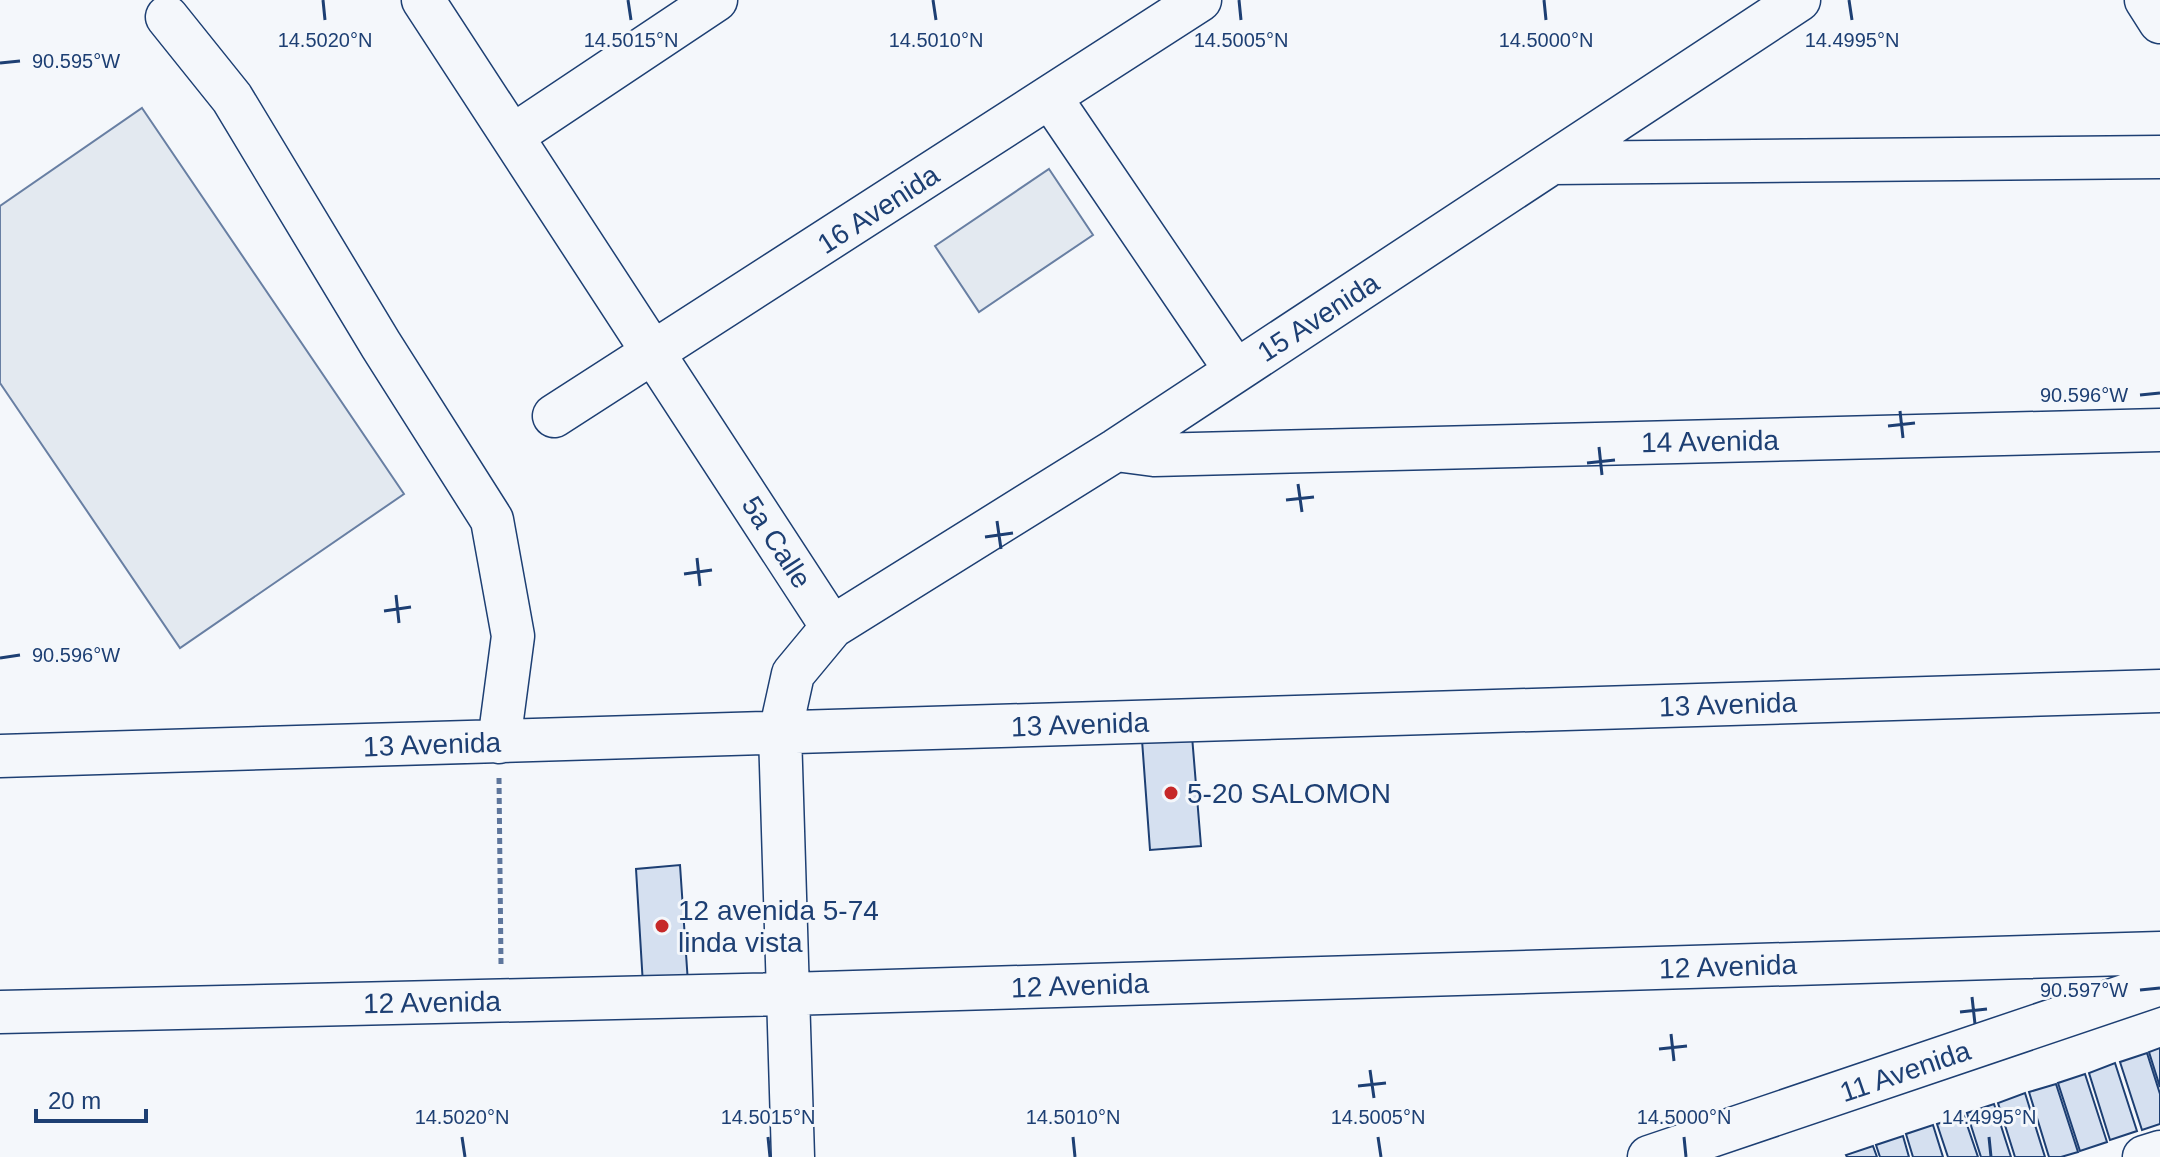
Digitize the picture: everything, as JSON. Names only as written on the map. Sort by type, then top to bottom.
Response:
[{"type":"street","name":"5a Calle","points":[[423,0],[832,627]]},
{"type":"street","points":[[512,136],[716,0]]},
{"type":"street","name":"16 Avenida","points":[[554,416],[1200,0]]},
{"type":"street","name":"15 Avenida","points":[[832,627],[1116,450],[1799,0]]},
{"type":"street","points":[[2146,0],[2160,22]]},
{"type":"street","points":[[167,17],[232,98],[381,345],[492,520],[513,636],[499,742]]},
{"type":"street","points":[[1050,97],[1236,371]]},
{"type":"street","points":[[1552,163],[2160,157]]},
{"type":"street","name":"14 Avenida","points":[[1116,450],[1154,455],[2160,430]]},
{"type":"street","points":[[793,1157],[780,733],[793,674],[832,627]]},
{"type":"street","name":"13 Avenida","points":[[0,756],[2160,691]]},
{"type":"street","name":"12 Avenida","points":[[0,1012],[788,994],[2160,953]]},
{"type":"street","name":"11 Avenida","points":[[1649,1157],[2160,984]]},
{"type":"street","points":[[2144,1157],[2160,1152]]},
{"type":"path","points":[[499,742],[501,1001]]},
{"type":"shaded area","points":[[142,108],[404,494],[180,648],[0,383],[0,206]]},
{"type":"shaded area","points":[[1049,169],[1093,235],[979,312],[935,246]]},
{"type":"building","name":"5-20 SALOMON","points":[[1192,736],[1201,846],[1150,850],[1142,740]]},
{"type":"building","name":"12 avenida 5-74 linda vista","points":[[680,865],[688,983],[643,985],[636,869]]},
{"type":"building","points":[[2160,1048],[2160,1087],[2149,1052]]},
{"type":"building","points":[[2147,1053],[2160,1094],[2160,1124],[2142,1130],[2120,1062]]},
{"type":"building","points":[[2115,1063],[2137,1131],[2110,1140],[2089,1073]]},
{"type":"building","points":[[2085,1074],[2107,1142],[2080,1151],[2058,1083]]},
{"type":"building","points":[[2056,1084],[2078,1152],[2049,1157],[2029,1092]]},
{"type":"building","points":[[2025,1093],[2045,1157],[2015,1157],[1998,1103]]},
{"type":"building","points":[[1994,1104],[2011,1157],[1981,1157],[1967,1113]]},
{"type":"building","points":[[1964,1116],[1978,1157],[1948,1157],[1937,1124]]},
{"type":"building","points":[[1933,1125],[1943,1157],[1913,1157],[1906,1134]]},
{"type":"building","points":[[1903,1136],[1909,1157],[1880,1157],[1876,1145]]},
{"type":"building","points":[[1873,1146],[1877,1157],[1846,1155]]},
{"type":"place","name":"5-20 SALOMON","points":[[1171,793]]},
{"type":"place","name":"12 avenida 5-74 linda vista","points":[[662,926]]}]
